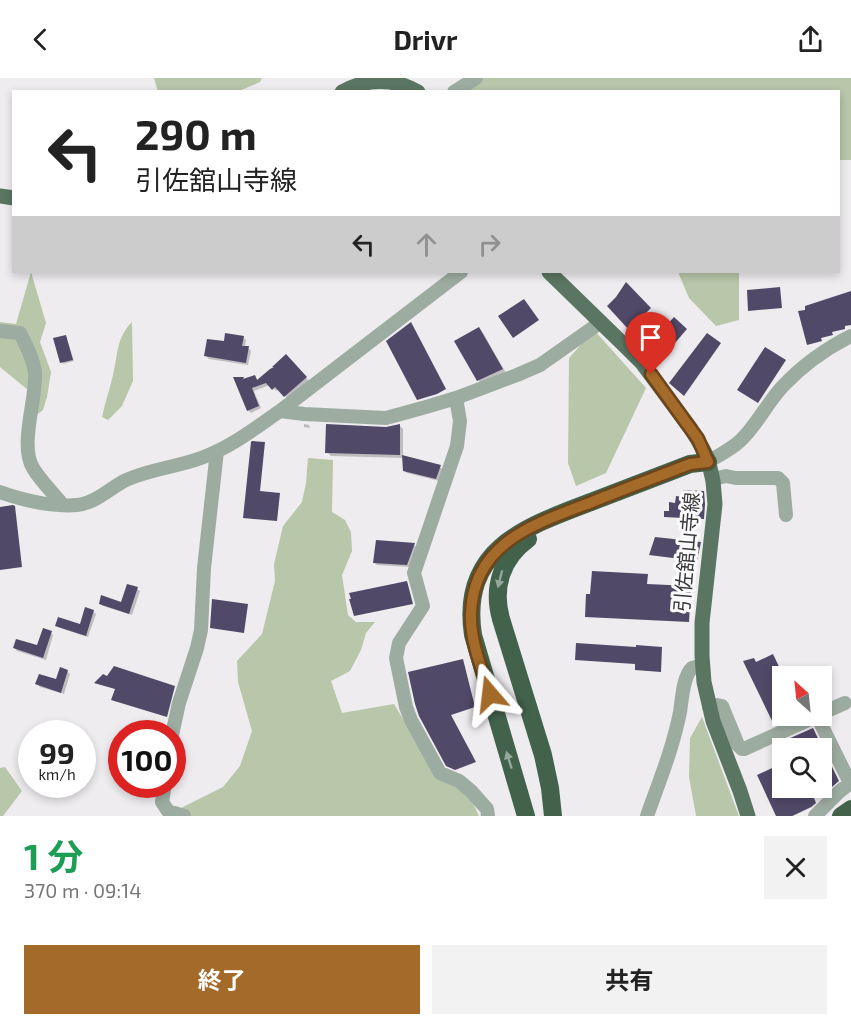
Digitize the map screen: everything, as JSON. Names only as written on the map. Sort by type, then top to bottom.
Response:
[{"type":"highway","points":[[526,816],[471,625],[472,603],[481,573],[493,555],[508,540],[554,516],[690,464],[711,470]]},
{"type":"highway","points":[[553,816],[543,755],[499,610],[497,593],[503,569],[517,548],[541,530],[693,472],[711,470]]},
{"type":"highway","points":[[841,816],[851,809]]},
{"type":"main road","points":[[346,90],[362,83],[381,81],[400,83],[414,90]]},
{"type":"main road","name":"引佐舘山寺線","points":[[550,273],[632,353],[660,386],[698,439],[711,470],[715,504],[702,623],[703,665],[709,707],[748,816]]},
{"type":"street","points":[[457,90],[476,78]]},
{"type":"street","points":[[0,492],[21,500],[76,505],[87,502],[126,480],[217,452],[280,411],[460,273]]},
{"type":"street","points":[[280,411],[386,418],[456,398],[540,365],[601,322]]},
{"type":"street","points":[[0,331],[20,333],[29,350],[35,372],[28,449],[32,467],[62,504]]},
{"type":"street","points":[[786,515],[783,483],[778,478],[736,478],[711,470],[740,441],[783,387],[804,366],[828,348],[851,336]]},
{"type":"street","points":[[456,398],[460,422],[457,446],[414,573],[423,606],[399,643],[396,658],[406,707],[440,773],[459,781],[471,791],[487,809],[488,816]]},
{"type":"street","points":[[175,720],[201,630],[204,568],[217,452]]},
{"type":"street","points":[[647,816],[669,754],[679,717],[686,675],[692,668],[703,665]]},
{"type":"street","points":[[832,709],[845,703]]},
{"type":"street","points":[[709,707],[722,706],[738,745],[742,749],[795,726]]},
{"type":"street","points":[[815,816],[850,783],[822,726]]},
{"type":"street","points":[[163,798],[162,802],[168,811],[183,816]]},
{"type":"green space","points":[[154,78],[262,78],[260,82],[241,90],[157,90]]},
{"type":"green space","points":[[467,78],[851,78],[851,160],[840,160],[840,90],[471,90]]},
{"type":"green space","points":[[31,273],[46,323],[40,342],[51,372],[43,410],[35,416],[28,390],[0,367],[0,322],[16,324]]},
{"type":"green space","points":[[678,273],[739,273],[739,320],[716,326],[689,298]]},
{"type":"green space","points":[[132,322],[133,381],[122,406],[108,420],[102,417],[118,347],[123,334]]},
{"type":"green space","points":[[594,330],[646,388],[606,473],[576,486],[568,463],[569,358]]},
{"type":"green space","points":[[308,458],[333,460],[332,512],[345,520],[351,532],[352,551],[342,575],[348,615],[356,622],[375,622],[366,633],[361,650],[350,671],[331,681],[342,713],[394,704],[438,778],[468,792],[479,816],[165,816],[223,787],[240,766],[252,731],[238,682],[237,661],[262,634],[275,581],[274,564],[283,526],[302,502]]},
{"type":"green space","points":[[702,717],[739,816],[696,816],[689,777],[690,738]]},
{"type":"green space","points":[[5,767],[18,785],[18,796],[3,816],[0,816],[0,768]]},
{"type":"building","points":[[626,282],[651,308],[629,330],[607,306]]},
{"type":"building","points":[[780,287],[782,308],[748,311],[747,290]]},
{"type":"building","points":[[851,291],[851,325],[832,332],[833,335],[821,338],[822,341],[807,345],[798,311],[805,310],[805,306]]},
{"type":"building","points":[[524,299],[539,320],[513,338],[498,316]]},
{"type":"building","points":[[674,317],[687,329],[668,351],[654,339]]},
{"type":"building","points":[[411,322],[446,389],[417,400],[386,341]]},
{"type":"building","points":[[479,327],[503,369],[477,381],[454,341]]},
{"type":"building","points":[[225,333],[244,336],[242,346],[249,346],[246,363],[204,356],[207,339],[224,341]]},
{"type":"building","points":[[707,333],[721,343],[684,396],[669,383]]},
{"type":"building","points":[[66,335],[73,360],[60,363],[53,338]]},
{"type":"building","points":[[765,347],[786,360],[758,403],[737,390]]},
{"type":"building","points":[[286,354],[307,377],[284,397],[275,387],[272,390],[266,383],[252,388],[259,406],[247,411],[233,377],[244,377],[243,379],[255,375],[257,380]]},
{"type":"building","points":[[326,424],[386,427],[400,424],[400,455],[325,453]]},
{"type":"building","points":[[252,441],[265,442],[260,491],[280,493],[277,521],[243,518]]},
{"type":"building","points":[[402,455],[441,465],[436,479],[403,471]]},
{"type":"building","points":[[683,490],[704,491],[704,519],[664,517],[664,511],[669,511],[669,502],[675,503],[676,496],[683,497]]},
{"type":"building","points":[[15,506],[22,567],[0,570],[0,507]]},
{"type":"building","points":[[655,537],[701,542],[697,561],[649,555]]},
{"type":"building","points":[[376,540],[415,543],[407,565],[373,563]]},
{"type":"building","points":[[592,571],[648,574],[647,584],[691,586],[689,622],[585,617],[586,594],[590,594]]},
{"type":"building","points":[[407,581],[413,604],[354,616],[349,593]]},
{"type":"building","points":[[127,584],[138,587],[129,614],[99,604],[101,595],[121,602]]},
{"type":"building","points":[[212,599],[248,604],[244,633],[210,628]]},
{"type":"building","points":[[85,607],[94,610],[86,636],[55,626],[58,617],[80,624]]},
{"type":"building","points":[[43,628],[52,631],[43,658],[13,648],[16,639],[37,645]]},
{"type":"building","points":[[576,643],[662,647],[661,672],[635,670],[635,664],[575,660]]},
{"type":"building","points":[[773,654],[779,666],[772,666],[772,721],[743,661],[754,658],[756,662]]},
{"type":"building","points":[[463,659],[475,707],[451,715],[476,762],[455,770],[446,766],[419,716],[408,672]]},
{"type":"building","points":[[114,666],[175,686],[167,717],[111,700],[115,689],[94,683],[103,674],[107,676]]},
{"type":"building","points":[[60,667],[68,670],[61,693],[35,684],[39,674],[56,679]]},
{"type":"building","points":[[813,728],[818,738],[790,738]]},
{"type":"building","points":[[832,767],[839,781],[832,787]]},
{"type":"building","points":[[772,768],[772,798],[814,798],[816,803],[792,816],[776,816],[757,775]]},
{"type":"route","points":[[490,694],[473,635],[471,614],[474,593],[481,573],[500,547],[517,534],[560,514],[690,464],[708,462],[698,439],[651,374]]}]
